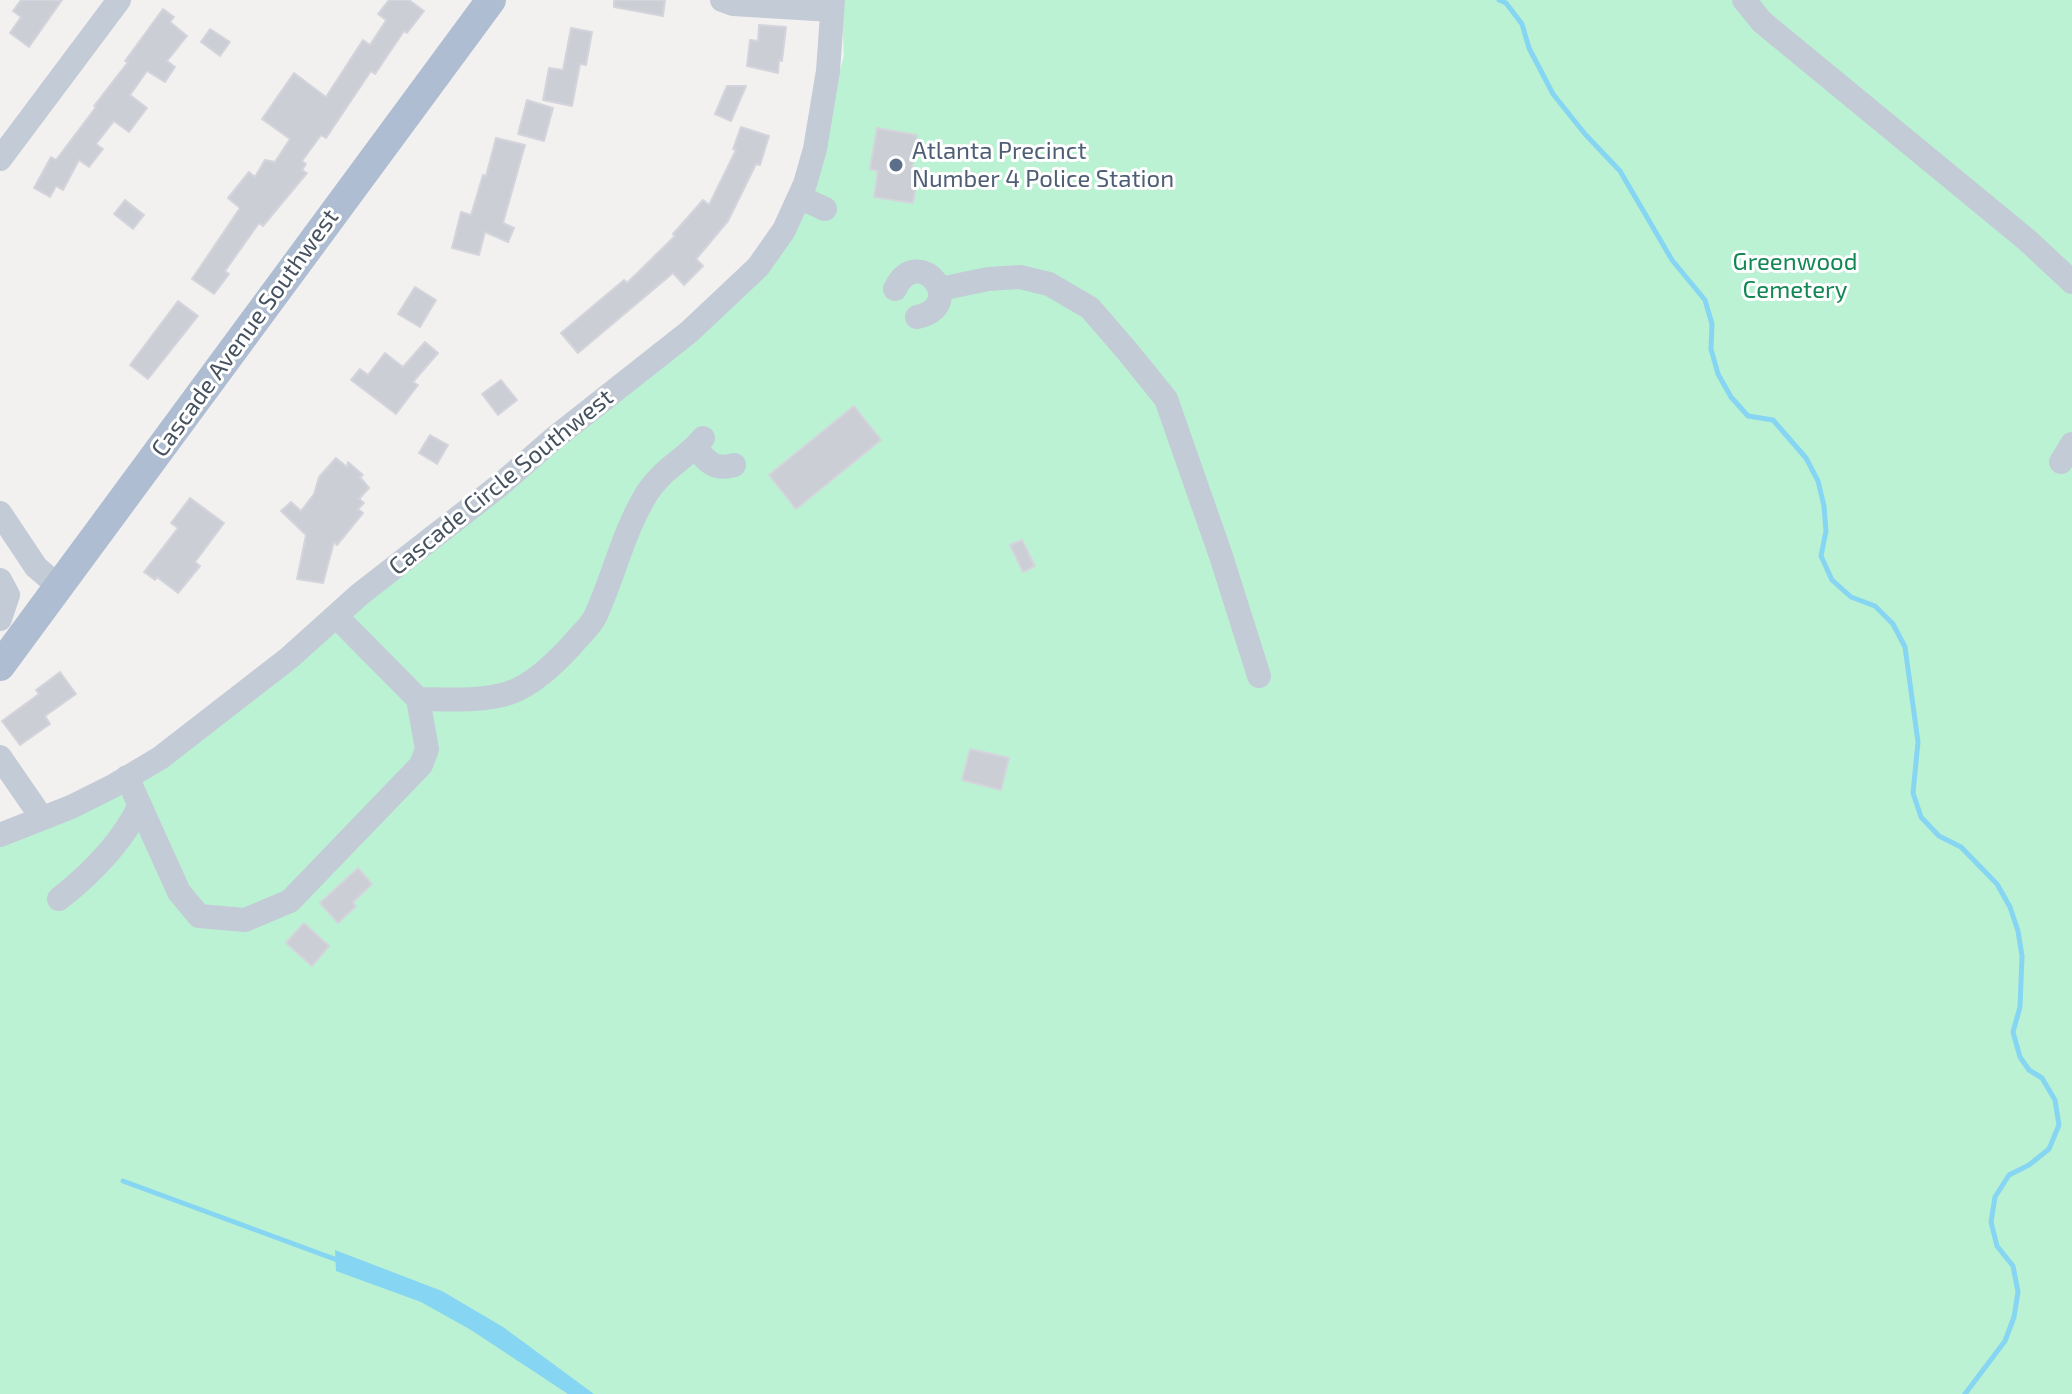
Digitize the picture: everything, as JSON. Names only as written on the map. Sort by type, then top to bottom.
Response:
[{"type":"main road","name":"Cascade Avenue Southwest","points":[[0,666],[7,626],[58,586],[491,0]]},
{"type":"street","points":[[0,159],[119,0]]},
{"type":"street","points":[[722,0],[733,4],[833,5]]},
{"type":"street","points":[[1744,0],[1762,22],[2027,240],[2072,282]]},
{"type":"street","name":"Cascade Circle Southwest","points":[[0,835],[71,807],[160,758],[289,658],[336,616],[689,332],[758,267],[784,230],[799,197],[834,98],[833,5]]},
{"type":"street","points":[[799,197],[825,209]]},
{"type":"street","points":[[895,289],[899,279],[908,273],[928,273],[936,280],[940,299],[935,309],[917,317]]},
{"type":"street","points":[[940,289],[988,279],[1020,277],[1049,284],[1090,308],[1128,352],[1166,399],[1259,676]]},
{"type":"street","points":[[418,699],[464,700],[509,693],[530,681],[559,659],[594,621],[624,538],[648,493],[666,468],[699,442],[709,463],[724,468],[734,465]]},
{"type":"street","points":[[0,513],[36,567],[58,586]]},
{"type":"street","points":[[0,570],[24,548]]},
{"type":"street","points":[[0,580],[8,595],[7,626]]},
{"type":"street","points":[[127,777],[179,892],[199,916],[245,920],[290,901],[421,765],[427,749],[418,699],[336,616]]},
{"type":"street","points":[[0,757],[42,818]]},
{"type":"street","points":[[59,899],[98,866],[131,823],[140,805]]},
{"type":"green space","name":"Greenwood Cemetery","points":[[841,0],[2072,0],[2072,1394],[0,1394],[0,839],[110,790],[736,285],[808,181],[844,56]]},
{"type":"water","points":[[335,1250],[442,1291],[503,1327],[594,1394],[568,1394],[471,1330],[421,1302],[336,1271]]},
{"type":"building","points":[[21,0],[62,0],[29,47],[10,33],[21,17],[13,11]]},
{"type":"building","points":[[389,0],[409,0],[424,11],[407,33],[404,31],[375,74],[371,71],[326,138],[321,135],[302,161],[306,164],[302,170],[307,173],[263,226],[259,223],[225,271],[229,274],[214,294],[192,279],[240,208],[228,198],[249,172],[255,177],[265,160],[275,162],[290,139],[262,119],[294,73],[326,97],[363,40],[370,45],[385,22],[378,14]]},
{"type":"building","points":[[614,0],[665,0],[663,16],[614,7]]},
{"type":"building","points":[[163,9],[174,17],[170,22],[187,36],[167,61],[175,67],[165,82],[147,71],[130,95],[147,108],[129,132],[114,121],[96,144],[103,149],[89,167],[79,160],[63,190],[56,186],[50,197],[34,188],[51,157],[56,160]]},
{"type":"building","points":[[759,25],[786,27],[778,73],[747,66],[750,40],[758,41]]},
{"type":"building","points":[[571,28],[592,32],[586,65],[580,64],[572,106],[543,100],[549,68],[563,70]]},
{"type":"building","points":[[210,29],[230,42],[220,56],[201,42]]},
{"type":"building","points":[[727,86],[746,86],[731,121],[715,114]]},
{"type":"building","points":[[527,100],[553,108],[544,141],[518,134]]},
{"type":"building","points":[[741,127],[769,136],[760,165],[756,164],[728,221],[696,259],[703,266],[684,285],[673,273],[578,353],[561,333],[624,280],[627,283],[675,236],[673,234],[703,200],[709,205],[736,150],[733,149]]},
{"type":"building","points":[[877,128],[917,135],[912,170],[918,171],[913,203],[874,197],[878,171],[870,169]]},
{"type":"building","points":[[496,138],[525,145],[503,223],[514,228],[508,242],[485,232],[479,255],[452,248],[461,212],[471,215]]},
{"type":"building","points":[[125,200],[144,215],[133,229],[114,214]]},
{"type":"building","points":[[415,287],[436,300],[420,327],[398,314]]},
{"type":"building","points":[[178,301],[198,316],[148,379],[130,365]]},
{"type":"building","points":[[425,342],[438,353],[413,382],[418,385],[396,414],[351,380],[360,369],[368,375],[385,353],[403,367]]},
{"type":"building","points":[[501,380],[517,400],[498,415],[482,394]]},
{"type":"building","points":[[854,406],[881,440],[796,509],[769,475]]},
{"type":"building","points":[[430,435],[448,445],[437,464],[419,453]]},
{"type":"building","points":[[336,458],[347,467],[348,462],[363,475],[360,477],[369,488],[359,499],[364,503],[358,509],[363,513],[337,545],[334,542],[323,583],[297,579],[306,535],[281,511],[291,502],[301,511],[314,494],[319,477]]},
{"type":"building","points":[[190,498],[224,523],[195,562],[200,566],[178,593],[157,577],[155,580],[144,572],[178,528],[171,523]]},
{"type":"building","points":[[1022,540],[1035,566],[1023,572],[1010,545]]},
{"type":"building","points":[[60,672],[76,694],[45,716],[50,724],[20,745],[2,721],[39,694],[36,690]]},
{"type":"building","points":[[970,749],[1009,758],[1001,790],[962,780]]},
{"type":"building","points":[[358,868],[372,884],[353,902],[356,906],[338,923],[320,903]]},
{"type":"building","points":[[304,923],[329,946],[312,966],[286,943]]},
{"type":"waterway","points":[[1499,0],[1506,3],[1522,24],[1529,48],[1553,94],[1620,171],[1672,260],[1705,300],[1712,324],[1711,349],[1718,374],[1731,397],[1748,416],[1773,420],[1806,458],[1818,481],[1824,506],[1826,531],[1821,556],[1832,580],[1851,597],[1875,606],[1893,624],[1905,647],[1918,742],[1913,793],[1921,817],[1939,836],[1961,847],[1997,884],[2010,907],[2022,956],[2020,1007],[2013,1032],[2020,1057],[2029,1070],[2042,1078],[2055,1100],[2059,1125],[2049,1149],[2029,1165],[2009,1175],[1995,1197],[1991,1222],[1997,1246],[2013,1266],[2018,1292],[2014,1317],[2005,1341],[1965,1394]]},
{"type":"waterway","points":[[123,1181],[340,1261]]},
{"type":"place","name":"Atlanta Precinct Number 4 Police Station","points":[[896,165]]}]
